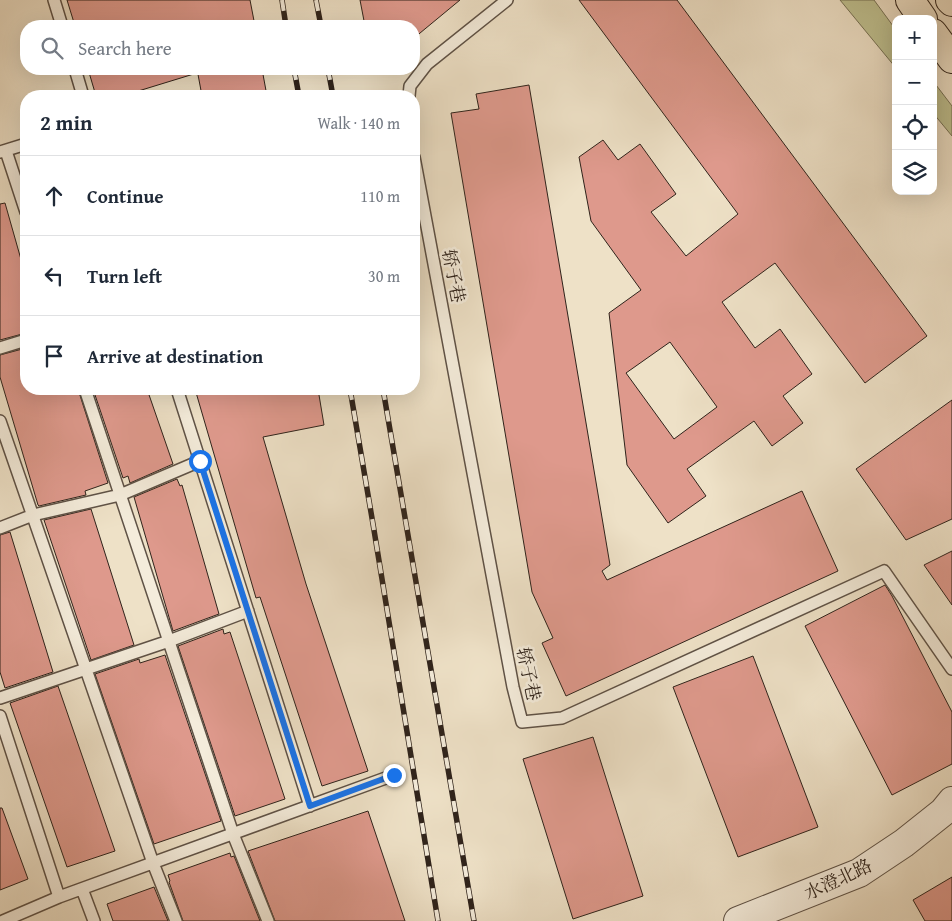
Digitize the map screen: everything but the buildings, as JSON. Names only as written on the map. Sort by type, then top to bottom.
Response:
[{"type":"main road","points":[[910,0],[920,15]]},
{"type":"main road","points":[[937,38],[952,59]]},
{"type":"street","name":"水澄北路","points":[[738,921],[859,873],[904,843],[943,812],[952,801]]},
{"type":"lane","points":[[54,0],[60,20]]},
{"type":"lane","points":[[420,73],[427,64],[507,0]]},
{"type":"lane","points":[[77,75],[81,90]]},
{"type":"lane","points":[[410,90],[410,86],[418,75]]},
{"type":"lane","points":[[20,146],[3,151],[20,196]]},
{"type":"lane","name":"轿子巷","points":[[420,189],[511,677],[522,722],[562,718],[884,571],[952,669]]},
{"type":"lane","points":[[0,348],[20,342]]},
{"type":"lane","points":[[87,395],[233,834],[268,921]]},
{"type":"lane","points":[[179,395],[310,806]]},
{"type":"lane","points":[[0,421],[152,863],[176,921]]},
{"type":"lane","points":[[0,528],[33,515],[120,495],[200,461]]},
{"type":"lane","points":[[0,698],[169,641],[248,611]]},
{"type":"lane","points":[[0,716],[59,897]]},
{"type":"lane","points":[[3,921],[59,897],[394,775]]},
{"type":"lane","points":[[82,889],[94,921]]},
{"type":"green space","points":[[840,0],[874,0],[892,25],[892,63]]},
{"type":"green space","points":[[937,86],[952,106],[952,136],[937,118]]},
{"type":"railway","points":[[282,0],[285,20]]},
{"type":"railway","points":[[316,0],[320,20]]},
{"type":"railway","points":[[295,75],[298,90]]},
{"type":"railway","points":[[329,75],[332,90]]},
{"type":"railway","points":[[351,395],[438,921]]},
{"type":"railway","points":[[384,395],[474,921]]},
{"type":"route","points":[[200,461],[310,806],[394,775]]}]
